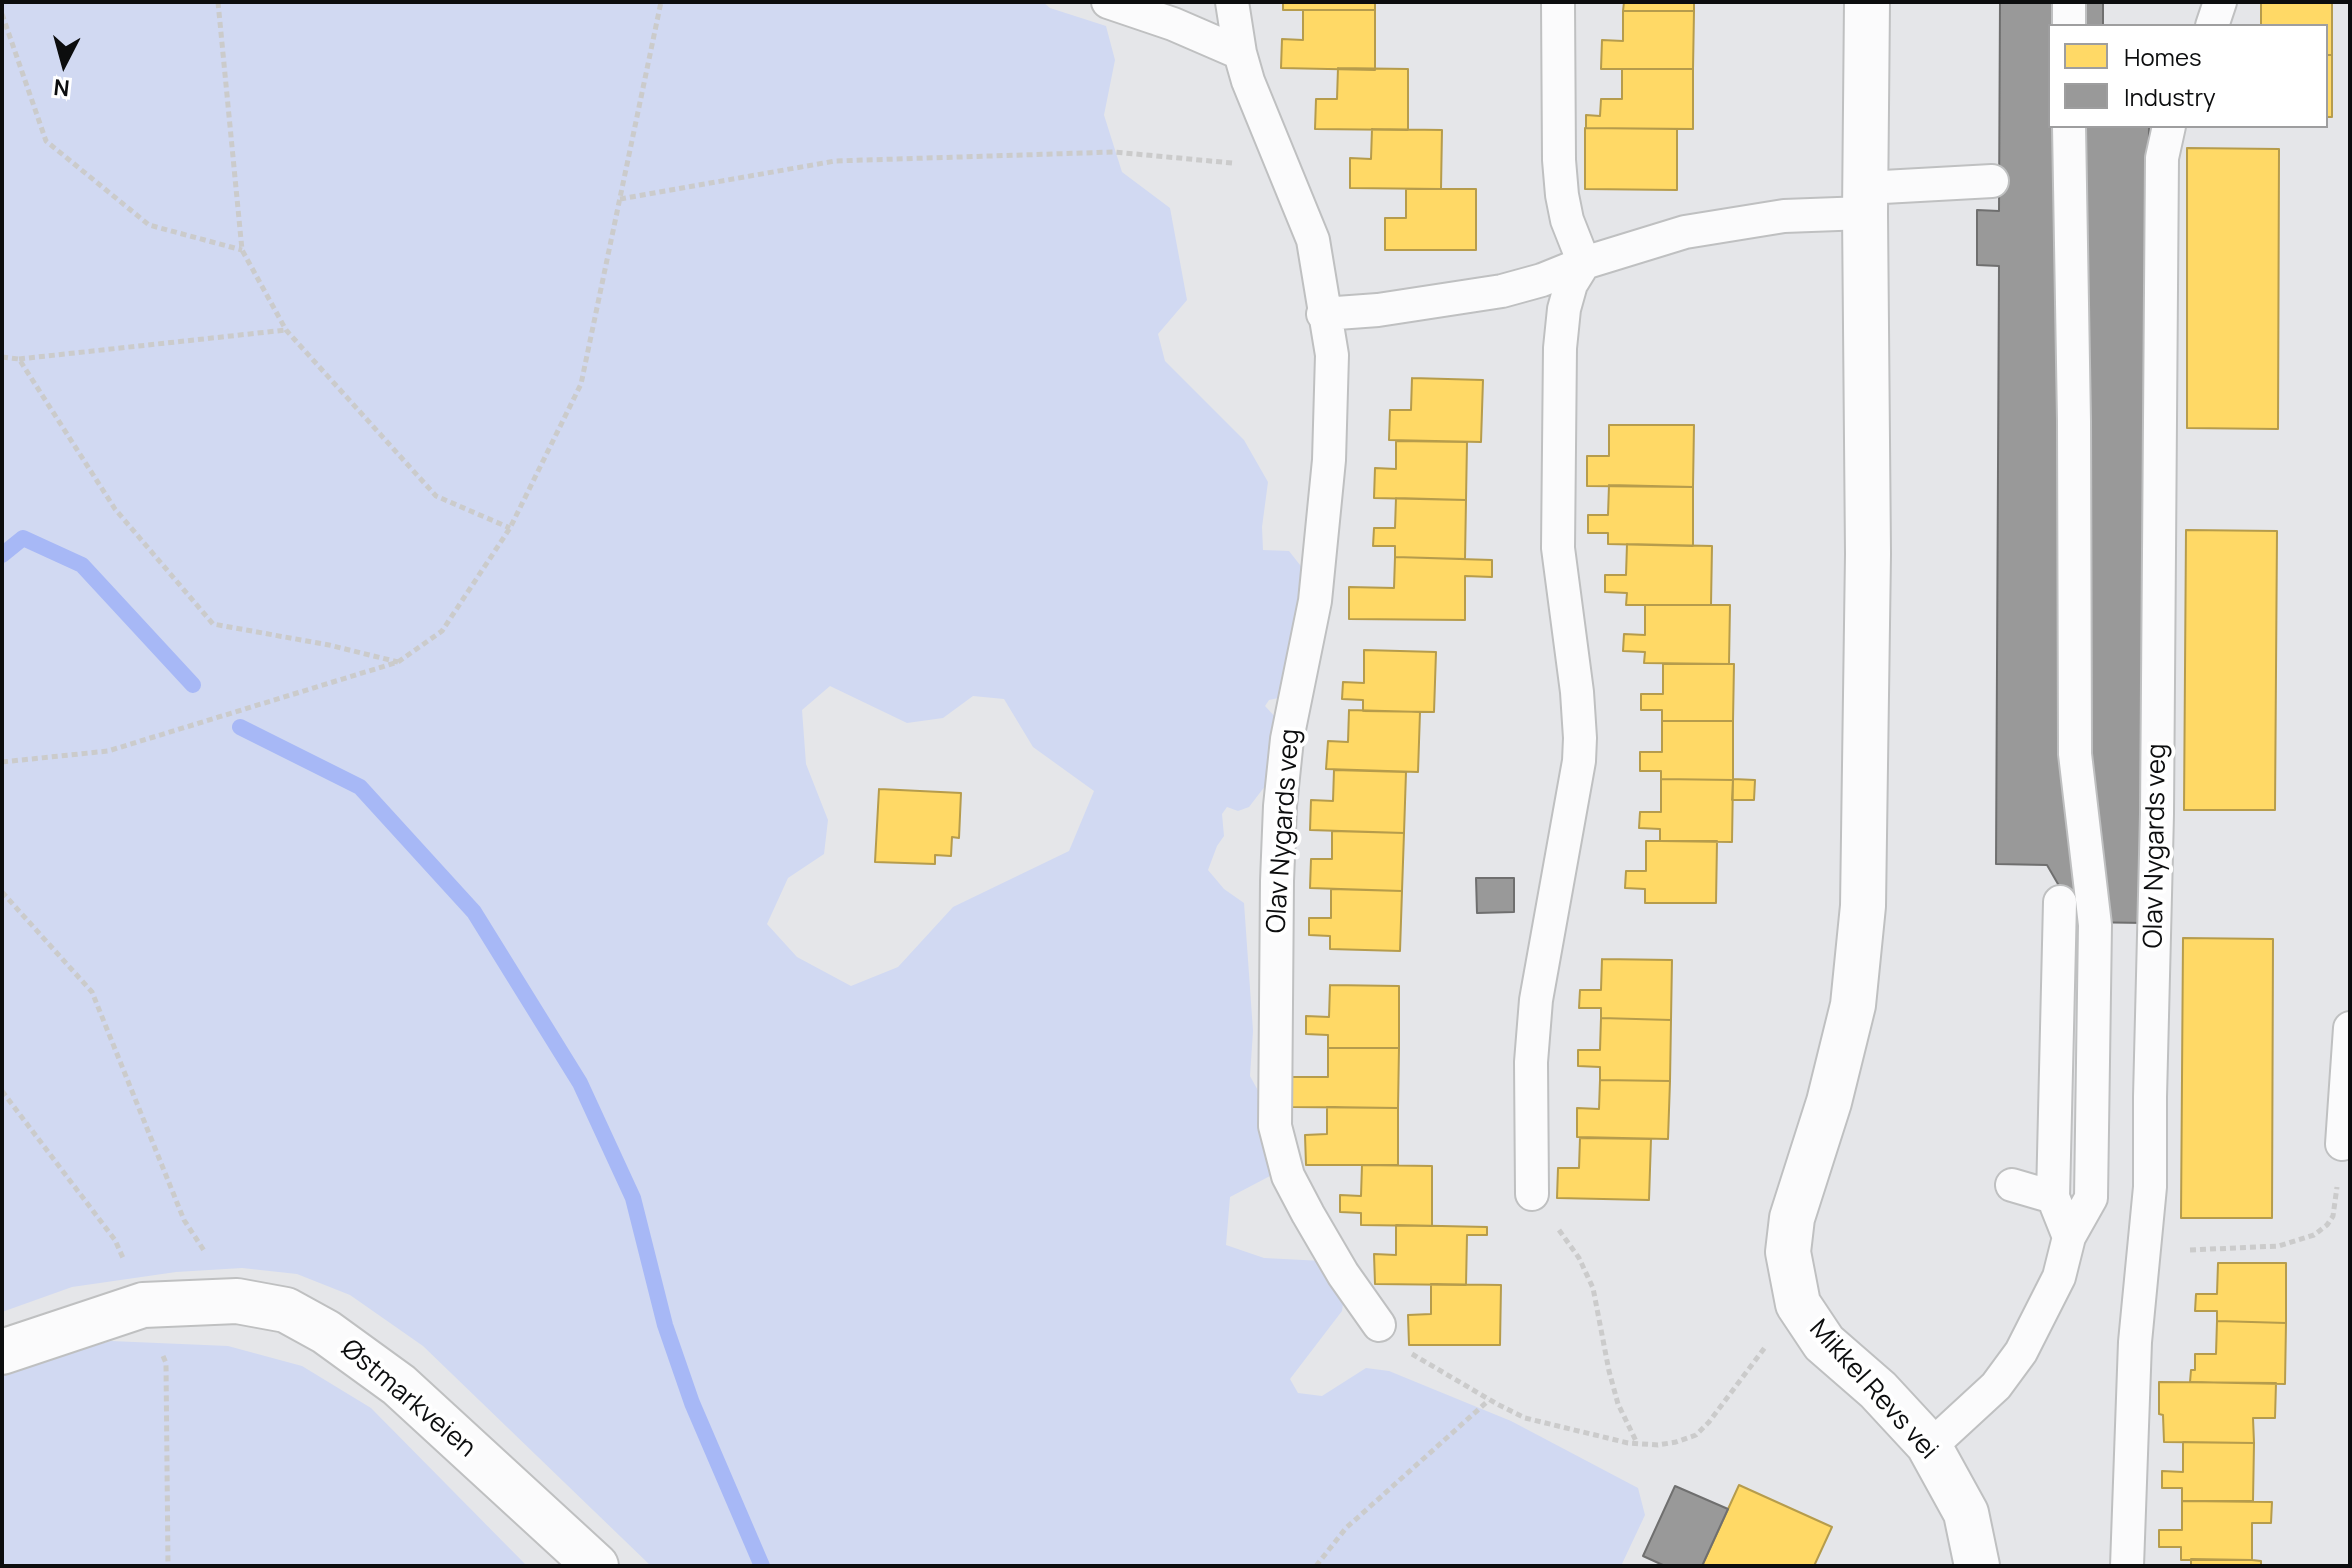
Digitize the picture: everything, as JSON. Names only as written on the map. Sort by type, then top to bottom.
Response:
[{"type":"street","points":[[1798,1304],[1788,1252],[1792,1218],[1829,1102],[1853,1005],[1863,906],[1868,554],[1867,2]]},
{"type":"street","name":"Østmarkveien","points":[[2,1352],[143,1305],[237,1301],[286,1310],[326,1332],[399,1385],[596,1566]]},
{"type":"street","name":"Mikkel Revs vei","points":[[1798,1304],[1824,1343],[1878,1390],[1928,1444],[1966,1513],[1977,1566]]},
{"type":"lane","points":[[1108,2],[1173,24],[1240,53]]},
{"type":"lane","name":"Olav Nygards veg","points":[[1232,2],[1240,53],[1257,106],[1313,240],[1332,355],[1329,460],[1315,601],[1287,739],[1280,806],[1275,1126],[1288,1176],[1301,1201],[1343,1274],[1379,1325]]},
{"type":"lane","points":[[1558,2],[1560,172],[1567,220],[1584,263]]},
{"type":"lane","points":[[2069,2],[2069,24]]},
{"type":"lane","points":[[2213,24],[2220,2]]},
{"type":"lane","points":[[1928,1444],[1945,1433],[1996,1386],[2021,1352],[2059,1277],[2069,1237],[2091,1198],[2095,925],[2075,754],[2069,128]]},
{"type":"lane","name":"Olav Nygards veg","points":[[2127,1566],[2135,1342],[2150,1187],[2157,814],[2162,158],[2169,128]]},
{"type":"lane","points":[[1323,314],[1378,310],[1502,291],[1685,232],[1992,181]]},
{"type":"lane","points":[[1532,1194],[1531,1062],[1536,1000],[1579,761],[1577,692],[1558,548],[1557,482],[1560,348],[1564,309],[1571,284],[1584,263]]},
{"type":"lane","points":[[2060,902],[2053,1197],[2069,1237]]},
{"type":"lane","points":[[2342,1144],[2350,1028]]},
{"type":"lane","points":[[2012,1185],[2053,1197]]},
{"type":"path","points":[[218,2],[242,250],[286,330],[436,496],[510,528]]},
{"type":"path","points":[[2,762],[108,751],[398,662],[442,631],[510,528],[581,384],[661,2]]},
{"type":"path","points":[[2,14],[46,141],[149,225],[242,250]]},
{"type":"path","points":[[620,199],[835,161],[1114,152],[1285,168]]},
{"type":"path","points":[[2,357],[19,359],[286,330]]},
{"type":"path","points":[[19,359],[115,509],[213,624],[329,645],[398,662]]},
{"type":"path","points":[[2,892],[92,992],[184,1220],[237,1301]]},
{"type":"path","points":[[2143,1251],[2268,1247],[2314,1235],[2327,1225],[2335,1209],[2342,1144]]},
{"type":"path","points":[[1532,1194],[1579,1258],[1593,1288],[1618,1404],[1637,1443]]},
{"type":"path","points":[[1379,1325],[1402,1348],[1489,1400],[1545,1424],[1658,1445],[1696,1435],[1709,1422],[1798,1304]]},
{"type":"path","points":[[1316,1566],[1346,1528],[1489,1400]]},
{"type":"shaded area","points":[[2,2],[1043,2],[1050,8],[1106,26],[1115,60],[1104,115],[1122,172],[1170,208],[1187,300],[1158,334],[1165,361],[1244,440],[1268,482],[1262,527],[1263,550],[1289,551],[1315,584],[1283,697],[1269,700],[1265,706],[1278,720],[1272,777],[1249,807],[1238,811],[1227,807],[1222,814],[1224,836],[1208,870],[1224,889],[1244,903],[1253,1031],[1250,1076],[1272,1116],[1283,1151],[1270,1176],[1230,1197],[1226,1245],[1264,1258],[1323,1261],[1346,1281],[1342,1311],[1290,1379],[1298,1393],[1322,1396],[1366,1368],[1389,1371],[1511,1421],[1638,1488],[1645,1515],[1621,1566],[651,1566],[423,1346],[350,1295],[297,1274],[242,1268],[176,1272],[72,1287],[2,1312]],"holes":[[[830,686],[907,723],[943,718],[973,696],[1004,699],[1033,747],[1094,791],[1069,851],[953,907],[898,967],[851,986],[797,957],[767,924],[788,878],[824,854],[828,820],[806,764],[802,710]]]},
{"type":"shaded area","points":[[111,1341],[228,1346],[302,1366],[371,1408],[527,1566],[2,1566],[2,1373],[27,1363]]},
{"type":"building: Homes","points":[[1283,2],[1375,2],[1375,10],[1283,10]]},
{"type":"building: Homes","points":[[1624,2],[1694,2],[1694,11],[1623,11]]},
{"type":"building: Homes","points":[[2261,2],[2332,2],[2332,55],[2328,55],[2328,24],[2261,24]]},
{"type":"building: Homes","points":[[1303,10],[1375,10],[1375,70],[1281,68],[1282,39],[1303,40]]},
{"type":"building: Homes","points":[[1623,11],[1694,11],[1693,69],[1601,69],[1602,40],[1623,41]]},
{"type":"building: Homes","points":[[2328,55],[2332,55],[2332,117],[2328,117]]},
{"type":"building: Homes","points":[[1338,68],[1408,69],[1408,130],[1315,129],[1316,99],[1337,99]]},
{"type":"building: Homes","points":[[1622,69],[1693,69],[1693,129],[1586,128],[1586,115],[1600,116],[1601,99],[1622,99]]},
{"type":"building: Homes","points":[[1585,128],[1677,129],[1677,190],[1585,189]]},
{"type":"building: Homes","points":[[1372,129],[1442,130],[1441,189],[1350,188],[1350,158],[1371,159]]},
{"type":"building: Homes","points":[[2187,148],[2279,149],[2278,429],[2187,428]]},
{"type":"building: Homes","points":[[1406,189],[1476,189],[1476,250],[1385,250],[1385,218],[1406,218]]},
{"type":"building: Homes","points":[[1412,378],[1483,380],[1481,442],[1389,440],[1390,410],[1411,410]]},
{"type":"building: Homes","points":[[1609,425],[1694,425],[1693,487],[1587,486],[1587,456],[1609,456]]},
{"type":"building: Homes","points":[[1396,441],[1467,442],[1466,500],[1374,498],[1375,468],[1396,469]]},
{"type":"building: Homes","points":[[1609,485],[1693,487],[1693,546],[1608,544],[1608,533],[1588,533],[1588,515],[1608,515]]},
{"type":"building: Homes","points":[[1396,498],[1466,500],[1465,559],[1395,557],[1395,546],[1373,546],[1374,528],[1395,528]]},
{"type":"building: Homes","points":[[2186,530],[2277,531],[2275,810],[2184,810]]},
{"type":"building: Homes","points":[[1627,544],[1712,546],[1711,605],[1626,605],[1627,593],[1605,592],[1605,575],[1626,575]]},
{"type":"building: Homes","points":[[1395,557],[1492,560],[1492,577],[1465,576],[1465,620],[1349,619],[1349,587],[1394,588]]},
{"type":"building: Homes","points":[[1645,605],[1730,605],[1729,664],[1644,663],[1645,652],[1623,651],[1624,634],[1645,635]]},
{"type":"building: Homes","points":[[1364,650],[1436,652],[1434,712],[1363,711],[1363,700],[1342,699],[1343,682],[1364,683]]},
{"type":"building: Homes","points":[[1663,664],[1734,664],[1733,721],[1662,721],[1662,710],[1641,710],[1641,694],[1663,694]]},
{"type":"building: Homes","points":[[1349,710],[1420,712],[1418,772],[1326,769],[1328,741],[1348,742]]},
{"type":"building: Homes","points":[[1662,721],[1733,721],[1733,780],[1661,779],[1661,771],[1640,771],[1640,752],[1662,752]]},
{"type":"building: Homes","points":[[1334,770],[1406,772],[1404,833],[1310,830],[1311,800],[1333,801]]},
{"type":"building: Homes","points":[[1661,779],[1733,780],[1732,842],[1660,841],[1660,829],[1639,828],[1640,812],[1661,812]]},
{"type":"building: Homes","points":[[1733,779],[1755,780],[1754,800],[1732,800]]},
{"type":"building: Homes","points":[[879,789],[961,793],[959,838],[952,837],[951,856],[935,855],[935,864],[875,862]]},
{"type":"building: Homes","points":[[1332,831],[1404,833],[1402,891],[1310,888],[1311,859],[1332,859]]},
{"type":"building: Homes","points":[[1646,841],[1717,841],[1716,903],[1645,903],[1645,889],[1625,888],[1626,871],[1646,871]]},
{"type":"building: Homes","points":[[1331,889],[1402,891],[1400,951],[1330,949],[1330,936],[1309,935],[1309,918],[1331,918]]},
{"type":"building: Homes","points":[[2183,938],[2273,939],[2272,1218],[2181,1218]]},
{"type":"building: Homes","points":[[1602,959],[1672,960],[1671,1020],[1601,1018],[1601,1008],[1579,1008],[1580,990],[1601,990]]},
{"type":"building: Homes","points":[[1330,985],[1399,986],[1399,1048],[1328,1048],[1328,1035],[1306,1034],[1306,1016],[1329,1017]]},
{"type":"building: Homes","points":[[1601,1018],[1671,1020],[1670,1081],[1600,1080],[1600,1067],[1578,1066],[1578,1050],[1600,1050]]},
{"type":"building: Homes","points":[[1328,1048],[1399,1048],[1398,1108],[1292,1107],[1292,1077],[1328,1077]]},
{"type":"building: Homes","points":[[1600,1080],[1670,1081],[1668,1139],[1577,1137],[1577,1108],[1599,1109]]},
{"type":"building: Homes","points":[[1327,1107],[1398,1108],[1398,1165],[1306,1165],[1305,1135],[1327,1134]]},
{"type":"building: Homes","points":[[1580,1138],[1651,1139],[1649,1200],[1557,1198],[1558,1168],[1579,1168]]},
{"type":"building: Homes","points":[[1362,1165],[1432,1166],[1432,1226],[1361,1225],[1361,1213],[1340,1212],[1340,1195],[1361,1196]]},
{"type":"building: Homes","points":[[1396,1225],[1487,1227],[1487,1235],[1467,1235],[1466,1285],[1375,1284],[1374,1254],[1396,1255]]},
{"type":"building: Homes","points":[[2218,1263],[2286,1263],[2286,1323],[2217,1321],[2217,1311],[2195,1311],[2196,1294],[2217,1294]]},
{"type":"building: Homes","points":[[1431,1284],[1501,1285],[1500,1345],[1409,1345],[1408,1315],[1431,1314]]},
{"type":"building: Homes","points":[[2217,1321],[2286,1323],[2285,1384],[2190,1382],[2191,1370],[2195,1370],[2195,1354],[2216,1354]]},
{"type":"building: Homes","points":[[2159,1382],[2276,1383],[2275,1418],[2253,1418],[2254,1443],[2164,1442],[2163,1415],[2159,1414]]},
{"type":"building: Homes","points":[[2183,1442],[2254,1443],[2253,1501],[2182,1501],[2182,1488],[2162,1488],[2162,1471],[2183,1472]]},
{"type":"building: Homes","points":[[1739,1485],[1832,1527],[1814,1566],[1702,1566]]},
{"type":"building: Homes","points":[[2182,1501],[2272,1502],[2271,1523],[2252,1523],[2252,1560],[2181,1560],[2181,1547],[2159,1547],[2159,1530],[2182,1530]]},
{"type":"building: Homes","points":[[2191,1559],[2252,1560],[2261,1561],[2261,1566],[2191,1566]]},
{"type":"building: Industry","points":[[2000,2],[2103,2],[2103,24],[2048,24],[2048,128],[2149,128],[2145,923],[2080,922],[2047,865],[1996,864],[1999,266],[1977,265],[1977,210],[1999,211]]},
{"type":"building: Industry","points":[[1476,878],[1514,878],[1514,912],[1477,913]]},
{"type":"building: Industry","points":[[1675,1486],[1728,1509],[1702,1566],[1665,1566],[1643,1556]]},
{"type":"waterway","points":[[2,555],[23,538],[82,565],[193,685]]},
{"type":"waterway","points":[[240,727],[360,787],[474,912],[580,1083],[633,1198],[665,1325],[692,1403],[762,1566]]}]
